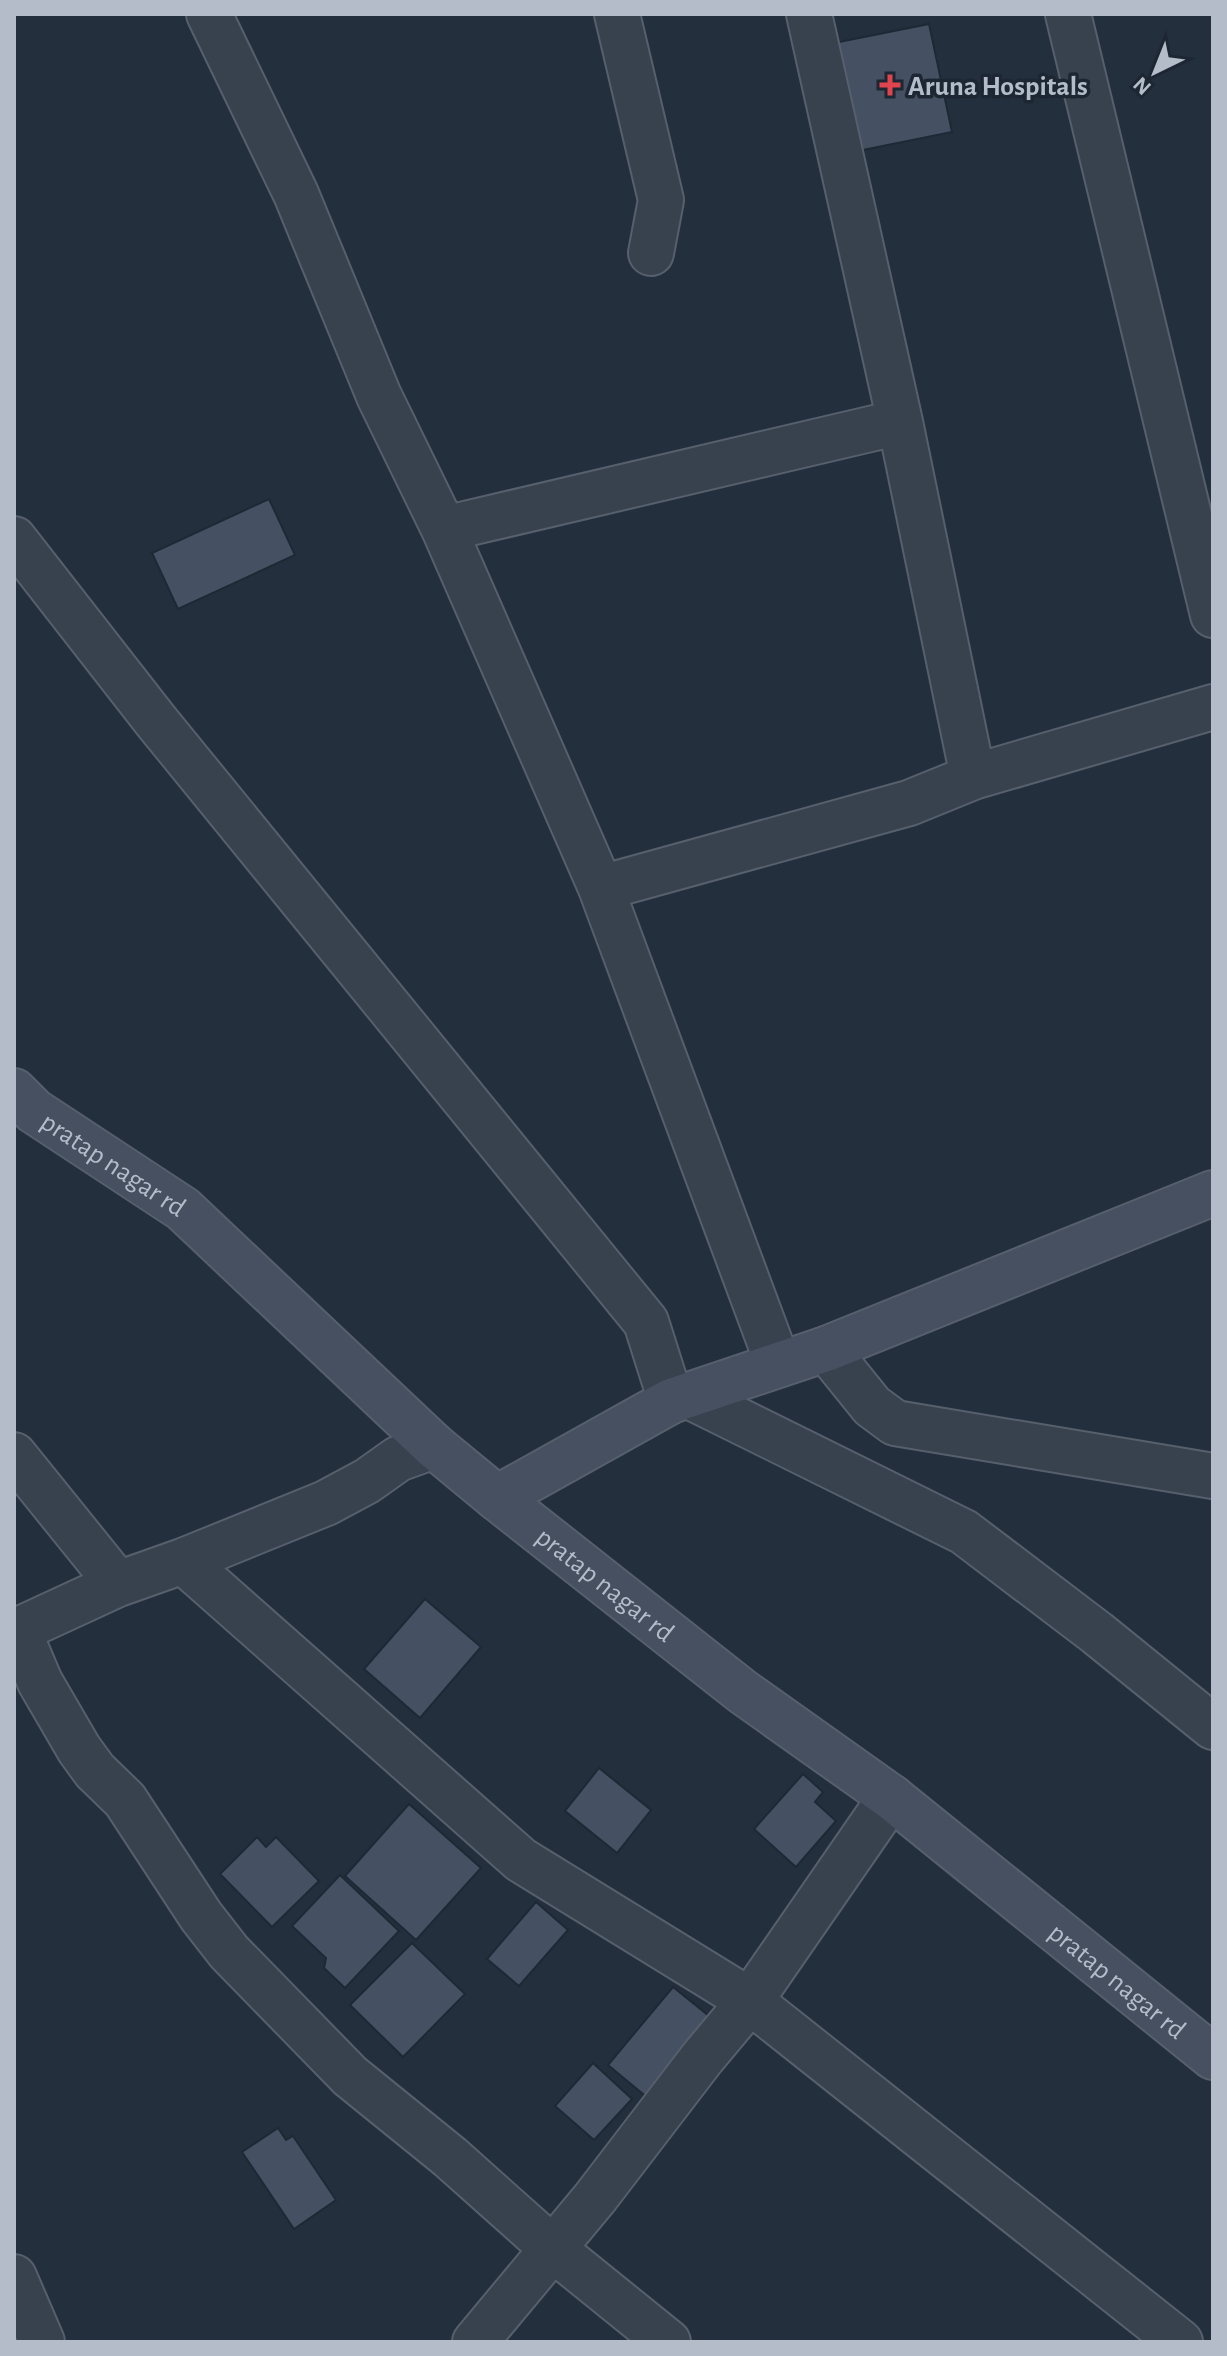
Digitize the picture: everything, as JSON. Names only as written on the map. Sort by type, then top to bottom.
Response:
[{"type":"street","points":[[209,14],[296,194],[379,396],[444,529],[601,888],[778,1364]]},
{"type":"street","points":[[617,14],[661,200],[651,253]]},
{"type":"street","points":[[809,14],[900,422],[973,777]]},
{"type":"street","points":[[1068,14],[1213,615]]},
{"type":"street","points":[[444,529],[900,422]]},
{"type":"street","points":[[14,539],[156,721],[646,1322],[679,1398],[964,1532],[1097,1633],[1213,1727]]},
{"type":"street","points":[[601,888],[909,803],[973,777],[1213,707]]},
{"type":"street","name":"pratap nagar rd","points":[[21,1108],[183,1209],[434,1446],[497,1498],[743,1692],[891,1797],[1213,2057]]},
{"type":"street","points":[[497,1498],[679,1398],[826,1349],[1213,1193]]},
{"type":"street","points":[[826,1349],[872,1406],[895,1423],[1213,1476]]},
{"type":"street","points":[[434,1446],[398,1459],[367,1481],[326,1503],[118,1584],[16,1631],[40,1682],[79,1749],[95,1771],[125,1800],[201,1916],[229,1952],[350,2076],[450,2157],[553,2249],[668,2342]]},
{"type":"street","points":[[14,1455],[118,1584]]},
{"type":"street","points":[[183,1561],[521,1860],[750,2001],[1180,2342]]},
{"type":"street","points":[[475,2342],[750,2001],[891,1797]]},
{"type":"street","points":[[14,2277],[42,2342]]},
{"type":"building","points":[[929,24],[952,132],[848,153],[824,45]]},
{"type":"building","points":[[269,499],[295,555],[178,609],[152,553]]},
{"type":"building","points":[[425,1599],[481,1647],[420,1718],[364,1669]]},
{"type":"building","points":[[599,1768],[651,1810],[617,1853],[565,1811]]},
{"type":"building","points":[[803,1774],[823,1792],[815,1802],[836,1821],[796,1867],[754,1829]]},
{"type":"building","points":[[409,1804],[481,1868],[416,1940],[345,1876]]},
{"type":"building","points":[[257,1837],[266,1847],[276,1837],[319,1881],[272,1927],[220,1874]]},
{"type":"building","points":[[340,1875],[399,1931],[345,1988],[324,1968],[326,1958],[292,1926]]},
{"type":"building","points":[[536,1902],[568,1930],[519,1986],[487,1959]]},
{"type":"building","points":[[412,1943],[465,1994],[403,2057],[350,2005]]},
{"type":"building","points":[[673,1987],[714,2020],[649,2099],[608,2065]]},
{"type":"building","points":[[593,2063],[632,2099],[594,2140],[555,2106]]},
{"type":"building","points":[[278,2128],[286,2140],[293,2136],[336,2200],[294,2229],[242,2152]]},
{"type":"place","name":"Aruna Hospitals","points":[[890,85]]}]
